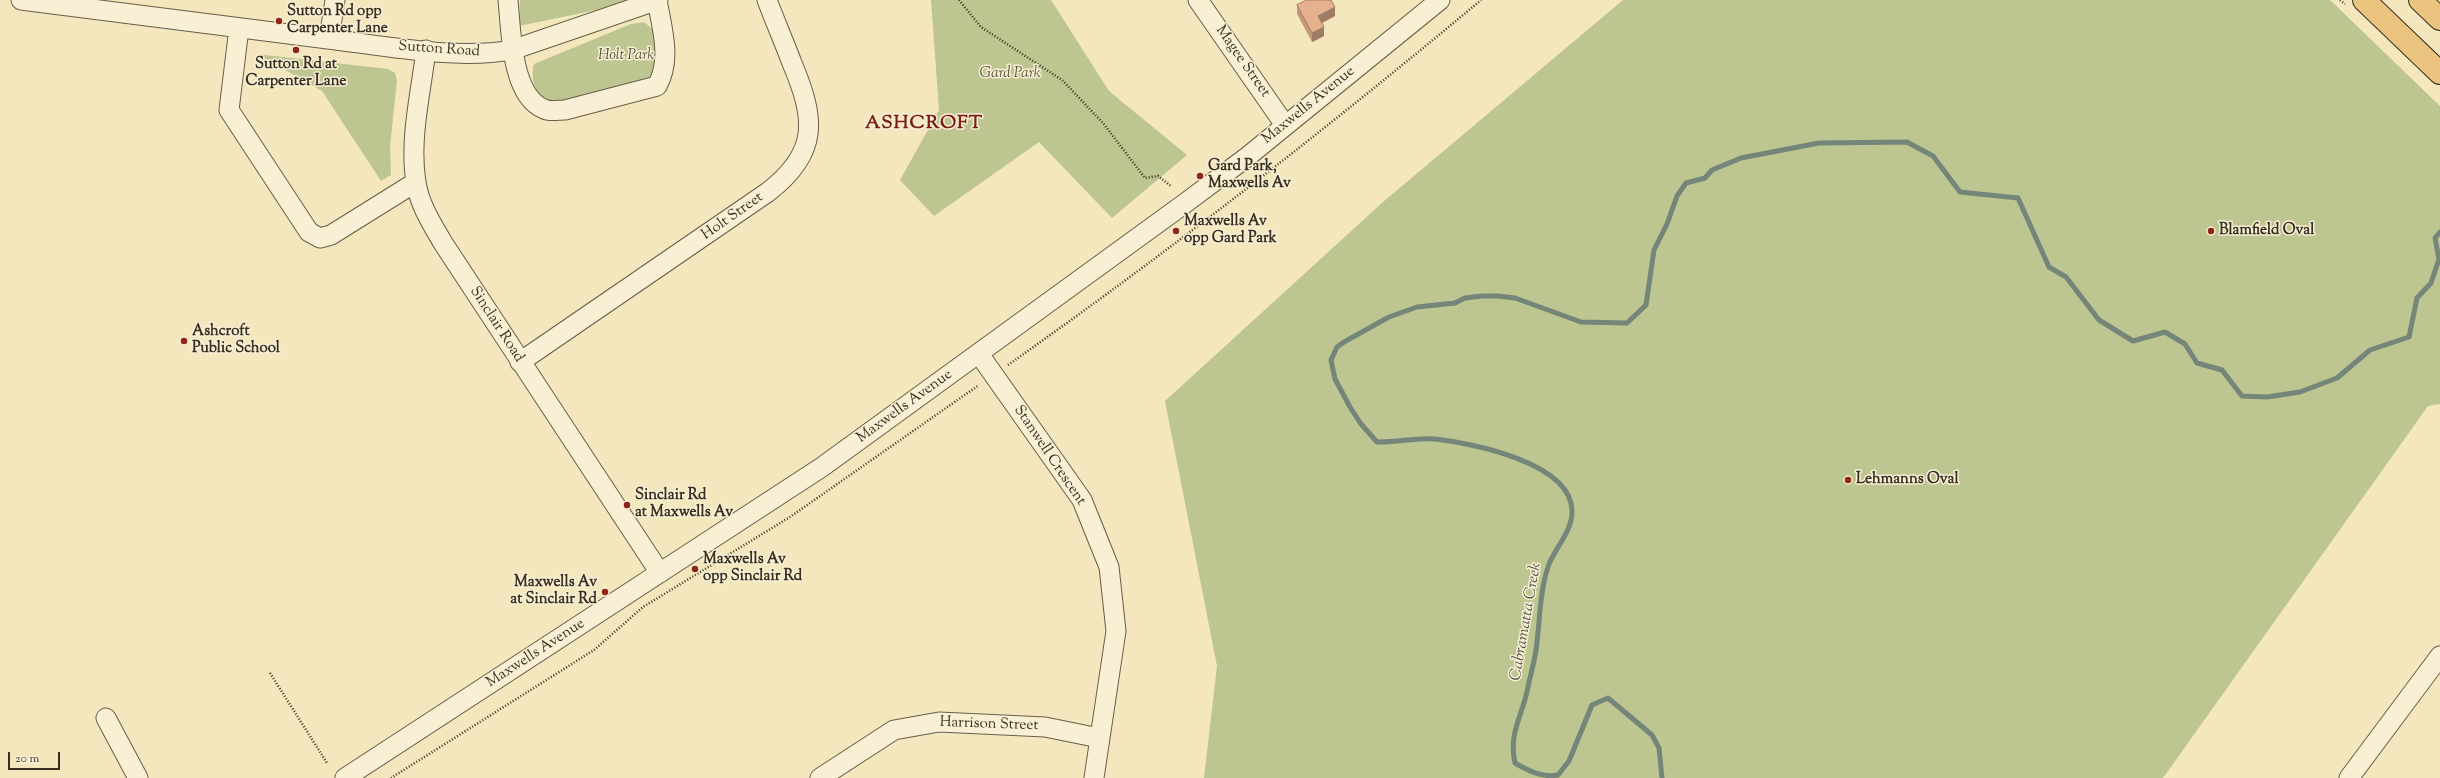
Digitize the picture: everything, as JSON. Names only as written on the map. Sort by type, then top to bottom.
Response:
[{"type":"main road","points":[[2364,0],[2440,73]]},
{"type":"main road","points":[[2420,0],[2440,19]]},
{"type":"street","name":"Sutton Road","points":[[21,0],[329,39],[426,50],[480,54],[512,50],[657,0]]},
{"type":"street","points":[[329,39],[335,0]]},
{"type":"street","points":[[508,0],[512,50],[526,94],[543,109],[565,110],[657,86],[664,74],[666,55],[657,0]]},
{"type":"street","name":"Holt Street","points":[[520,362],[782,182],[803,153],[808,133],[806,98],[767,0]]},
{"type":"street","name":"Magee Street","points":[[1198,0],[1286,125]]},
{"type":"street","name":"Maxwells Avenue","points":[[345,778],[822,467],[1184,204],[1286,125],[1440,0]]},
{"type":"street","points":[[239,28],[229,110],[309,232],[320,238],[331,235],[416,182]]},
{"type":"street","name":"Sinclair Road","points":[[426,50],[415,138],[416,182],[425,211],[443,244],[660,573]]},
{"type":"street","name":"Stanwell Crescent","points":[[979,354],[1082,500],[1109,567],[1116,631],[1094,778]]},
{"type":"street","points":[[2349,778],[2440,656]]},
{"type":"street","points":[[106,718],[138,778]]},
{"type":"street","name":"Harrison Street","points":[[820,778],[894,730],[939,722],[1045,727],[1099,738]]},
{"type":"path","points":[[959,0],[981,27],[1062,80],[1103,123],[1145,178],[1158,176],[1171,186]]},
{"type":"path","points":[[270,673],[327,763]]},
{"type":"green space","points":[[520,0],[639,0],[640,1],[519,26]]},
{"type":"green space","name":"Gard Park","points":[[931,0],[1051,0],[1109,91],[1187,155],[1112,218],[1039,142],[934,216],[900,180],[939,110]]},
{"type":"green space","points":[[1623,0],[2330,0],[2440,106],[2440,404],[2428,406],[2163,778],[1204,778],[1217,666],[1165,401],[1383,202]]},
{"type":"green space","name":"Holt Park","points":[[644,22],[656,32],[658,46],[655,74],[617,90],[591,97],[564,101],[550,103],[537,91],[533,81],[534,64],[631,24]]},
{"type":"green space","points":[[257,54],[388,69],[395,73],[397,80],[390,146],[391,175],[381,181],[322,91]]},
{"type":"building","points":[[1307,0],[1331,0],[1335,7],[1318,16],[1324,27],[1312,33],[1297,5]]},
{"type":"waterway","name":"Cabramatta Creek","points":[[1662,778],[1659,748],[1652,735],[1608,698],[1592,705],[1569,761],[1558,775],[1541,775],[1515,763],[1513,742],[1526,697],[1536,653],[1541,603],[1546,574],[1549,564],[1567,532],[1571,519],[1572,512],[1568,495],[1556,480],[1539,468],[1495,451],[1472,445],[1435,439],[1377,442],[1361,424],[1335,379],[1331,360],[1337,347],[1389,317],[1417,307],[1455,303],[1465,298],[1482,296],[1515,298],[1581,322],[1627,323],[1646,305],[1654,250],[1667,224],[1677,196],[1686,183],[1705,178],[1712,170],[1741,158],[1819,143],[1907,142],[1933,156],[1960,192],[2018,198],[2049,267],[2066,277],[2099,320],[2133,341],[2165,332],[2185,344],[2197,363],[2222,370],[2242,396],[2267,397],[2300,392],[2337,378],[2370,350],[2409,337],[2417,298],[2431,283],[2439,259],[2435,238],[2440,232]]},
{"type":"place","name":"Sutton Rd opp Carpenter Lane","points":[[279,21]]},
{"type":"place","name":"Sutton Rd at Carpenter Lane","points":[[296,50]]},
{"type":"place","name":"Gard Park, Maxwells Av","points":[[1200,176]]},
{"type":"place","name":"Maxwells Av opp Gard Park","points":[[1176,231]]},
{"type":"place","name":"Blamfield Oval","points":[[2211,231]]},
{"type":"place","name":"Ashcroft Public School","points":[[184,341]]},
{"type":"place","name":"Lehmanns Oval","points":[[1848,480]]},
{"type":"place","name":"Sinclair Rd at Maxwells Av","points":[[627,505]]},
{"type":"place","name":"Maxwells Av opp Sinclair Rd","points":[[695,569]]},
{"type":"place","name":"Maxwells Av at Sinclair Rd","points":[[605,592]]},
{"type":"district","name":"ASHCROFT","points":[[924,125]]}]
